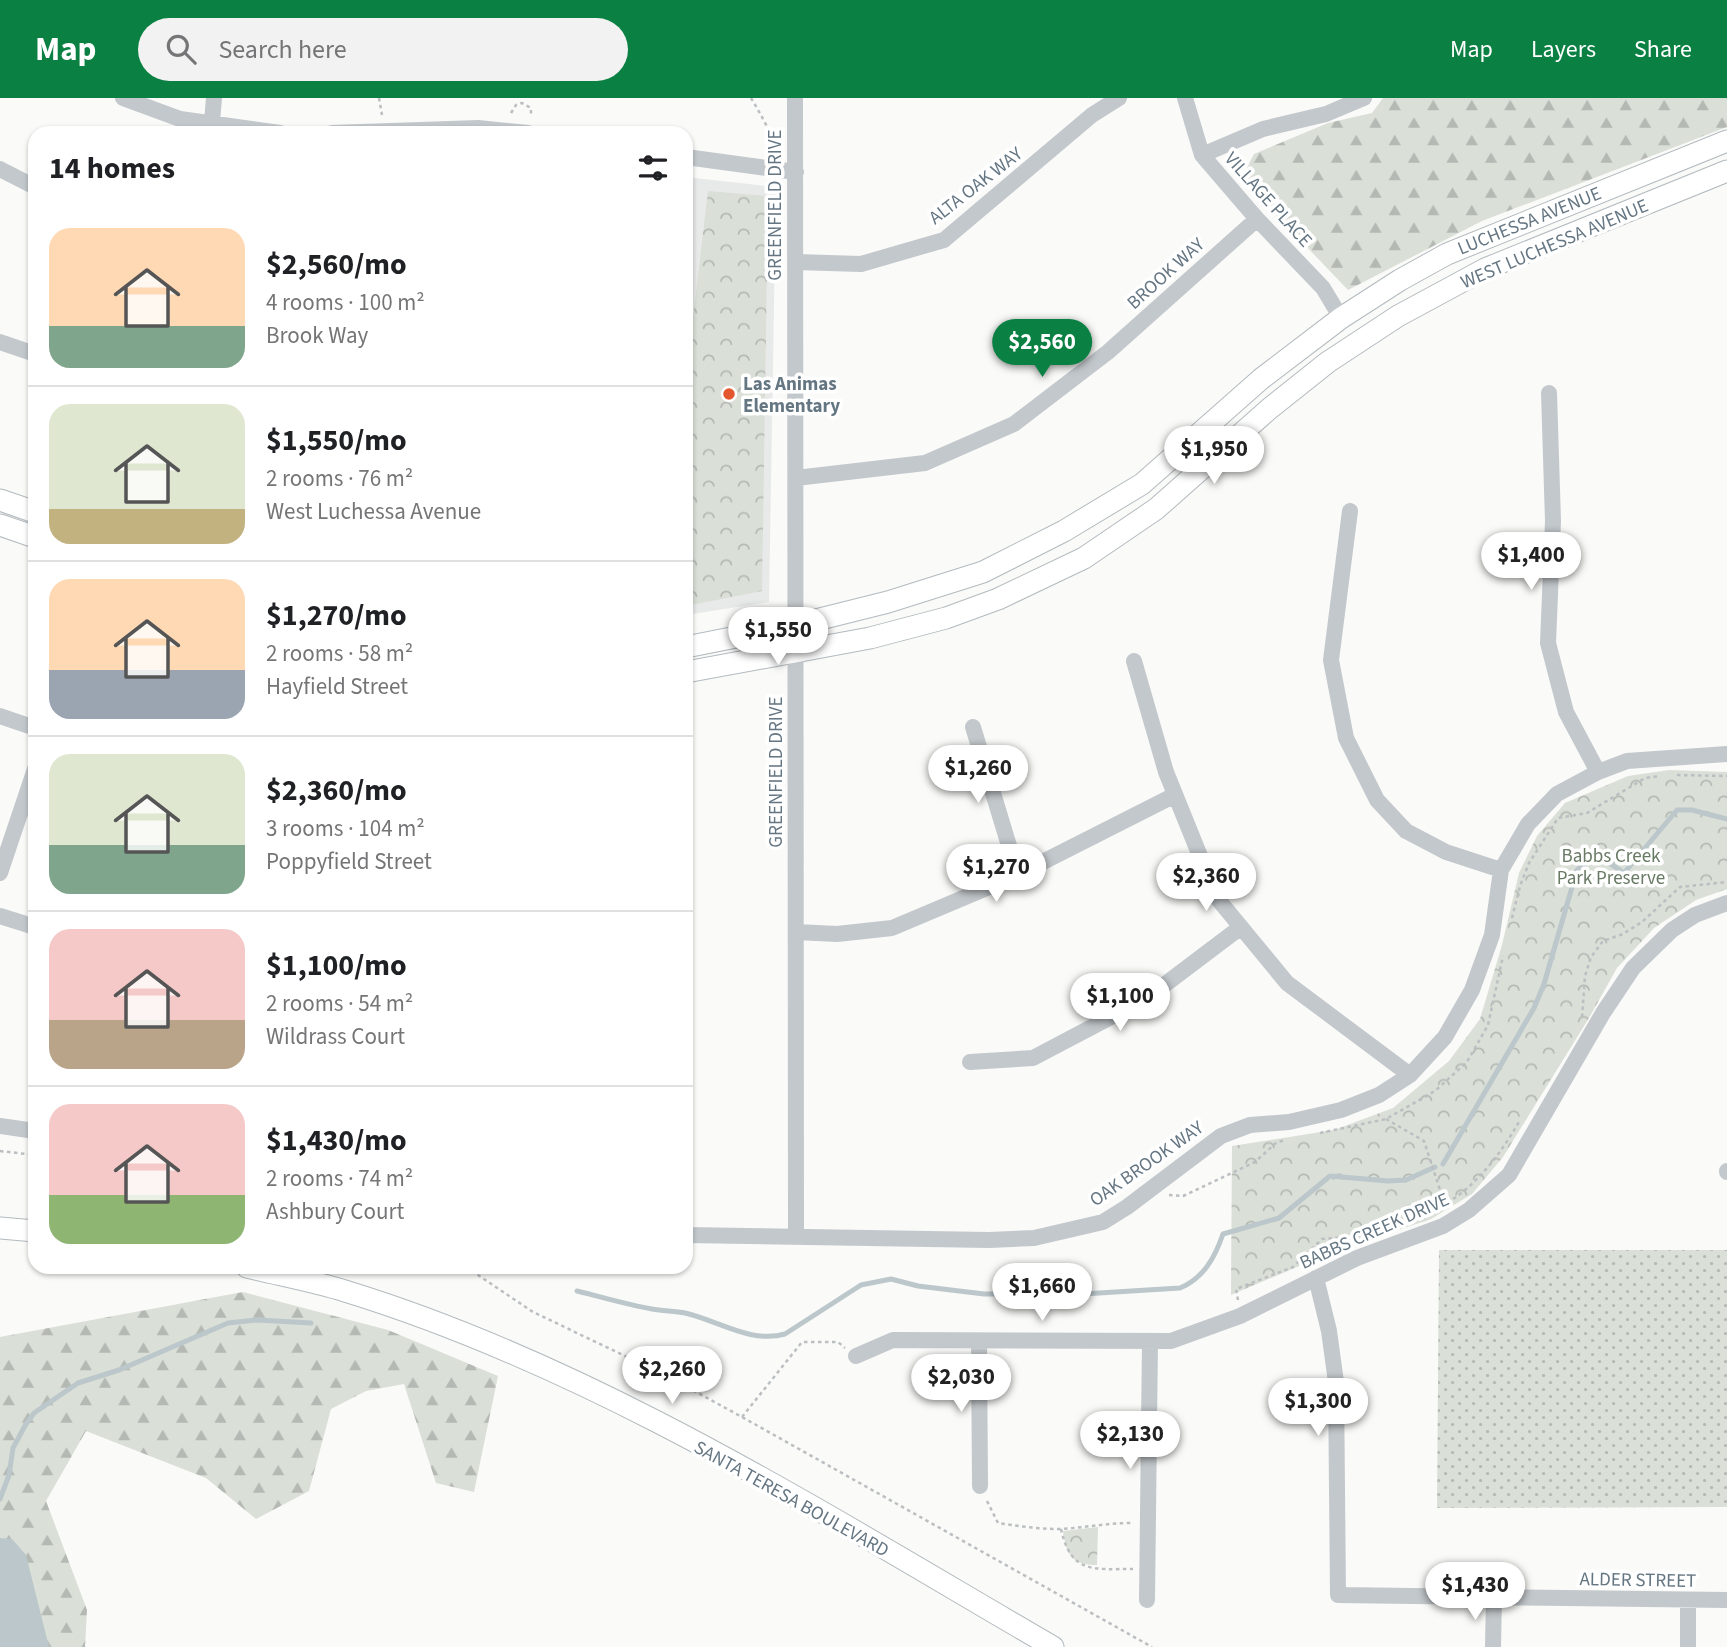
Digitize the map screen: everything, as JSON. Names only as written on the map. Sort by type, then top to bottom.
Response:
[{"type":"street","points":[[123,98],[202,126]]},
{"type":"street","points":[[211,126],[214,98]]},
{"type":"street","name":"GREENFIELD DRIVE","points":[[795,98],[796,1235]]},
{"type":"street","name":"ALTA OAK WAY","points":[[796,262],[861,264],[944,240],[1091,116],[1119,98]]},
{"type":"street","name":"VILLAGE PLACE","points":[[1185,98],[1202,155],[1257,219],[1323,288],[1341,318]]},
{"type":"street","points":[[1202,155],[1262,129],[1326,114],[1364,98]]},
{"type":"street","name":"LUCHESSA AVENUE","points":[[1341,318],[1399,280],[1447,254],[1727,141]]},
{"type":"street","points":[[693,157],[796,172]]},
{"type":"street","points":[[0,169],[28,183]]},
{"type":"street","name":"WEST LUCHESSA AVENUE","points":[[693,670],[870,638],[946,618],[998,599],[1084,558],[1156,509],[1269,409],[1318,370],[1398,316],[1485,269],[1727,171]]},
{"type":"street","name":"BROOK WAY","points":[[796,478],[926,463],[1014,424],[1108,352],[1257,219]]},
{"type":"street","points":[[693,646],[796,625],[888,602],[983,572],[1064,531],[1142,484],[1261,379],[1341,318]]},
{"type":"street","points":[[0,342],[28,352]]},
{"type":"street","points":[[1549,393],[1553,521],[1548,643],[1566,712],[1598,772]]},
{"type":"street","points":[[0,500],[28,510]]},
{"type":"street","points":[[1350,511],[1331,660],[1346,738],[1377,800],[1406,831],[1446,852],[1501,870]]},
{"type":"street","points":[[0,525],[28,535]]},
{"type":"street","points":[[1134,661],[1166,772],[1217,898],[1287,983],[1410,1075]]},
{"type":"street","points":[[0,716],[28,726]]},
{"type":"street","points":[[974,727],[1010,849],[1015,876]]},
{"type":"street","name":"OAK BROOK WAY","points":[[693,1235],[989,1240],[1034,1238],[1079,1229],[1103,1222],[1127,1207],[1221,1136],[1251,1125],[1289,1122],[1341,1110],[1379,1095],[1410,1075],[1445,1037],[1472,990],[1492,935],[1501,870],[1528,824],[1557,794],[1598,772],[1627,761],[1727,754]]},
{"type":"street","points":[[0,873],[28,790]]},
{"type":"street","points":[[796,932],[837,934],[892,928],[1015,876],[1175,794]]},
{"type":"street","name":"BABBS CREEK DRIVE","points":[[856,1356],[893,1340],[1171,1341],[1240,1316],[1357,1258],[1443,1226],[1469,1210],[1509,1175],[1603,1013],[1633,968],[1672,930],[1695,915],[1727,902]]},
{"type":"street","points":[[0,916],[28,925]]},
{"type":"street","points":[[970,1062],[1033,1058],[1147,998],[1241,927]]},
{"type":"street","points":[[0,1126],[28,1129]]},
{"type":"street","points":[[0,1228],[28,1230]]},
{"type":"street","name":"SANTA TERESA BOULEVARD","points":[[275,1274],[344,1291],[477,1339],[636,1411],[796,1498],[1053,1647]]},
{"type":"street","name":"ALDER STREET","points":[[1316,1278],[1329,1331],[1336,1382],[1338,1595],[1727,1600]]},
{"type":"street","points":[[1147,1600],[1150,1341]]},
{"type":"street","points":[[979,1342],[980,1486]]},
{"type":"street","points":[[1493,1647],[1494,1597]]},
{"type":"street","points":[[1688,1601],[1688,1647]]},
{"type":"path","points":[[379,98],[382,118]]},
{"type":"path","points":[[751,98],[776,144]]},
{"type":"path","points":[[511,113],[522,100],[531,108],[531,116]]},
{"type":"path","points":[[1581,1018],[1585,976],[1591,957],[1603,941],[1623,934],[1642,922],[1680,887],[1727,882]]},
{"type":"path","points":[[1390,1227],[1445,1205],[1466,1189],[1501,1152],[1522,1117]]},
{"type":"path","points":[[1385,1119],[1424,1141],[1445,1205]]},
{"type":"path","points":[[0,1151],[28,1154]]},
{"type":"path","points":[[1240,1316],[1236,1289],[1293,1267],[1322,1239],[1379,1232]]},
{"type":"path","points":[[476,1274],[533,1312],[665,1375],[1152,1647]]},
{"type":"path","points":[[742,1417],[803,1342],[838,1342],[856,1356]]},
{"type":"path","points":[[980,1486],[998,1523],[1061,1529],[1100,1523],[1148,1522]]},
{"type":"path","points":[[1061,1529],[1065,1547],[1074,1560],[1101,1569],[1147,1569]]},
{"type":"shaded area","name":"Las Animas Elementary","points":[[693,178],[776,187],[769,602],[693,614]]},
{"type":"shaded area","points":[[0,1538],[12,1539],[26,1555],[49,1647],[0,1647]]},
{"type":"green space","points":[[1383,98],[1727,98],[1727,127],[1482,221],[1348,290],[1261,199],[1244,173],[1254,154],[1328,123],[1372,113]]},
{"type":"green space","name":"Las Animas Elementary","points":[[708,191],[768,196],[762,591],[693,605],[693,318]]},
{"type":"green space","name":"Babbs Creek Park Preserve","points":[[1669,770],[1727,772],[1727,889],[1696,900],[1654,928],[1617,968],[1503,1157],[1472,1194],[1431,1219],[1330,1253],[1231,1295],[1232,1146],[1334,1130],[1393,1108],[1449,1061],[1480,1019],[1502,945],[1519,873],[1537,836],[1565,803],[1628,776]]},
{"type":"green space","points":[[1439,1250],[1727,1250],[1727,1507],[1437,1508]]},
{"type":"green space","points":[[243,1292],[388,1330],[498,1376],[474,1492],[436,1483],[404,1384],[366,1391],[331,1409],[309,1491],[256,1519],[206,1478],[86,1431],[46,1501],[87,1610],[85,1647],[0,1647],[0,1337]]},
{"type":"green space","points":[[1098,1527],[1097,1565],[1076,1561],[1068,1552],[1063,1531]]},
{"type":"waterway","points":[[1443,1164],[1534,1008],[1544,984],[1577,870],[1590,860],[1600,859],[1624,873],[1677,810],[1692,810],[1727,819]]},
{"type":"waterway","points":[[577,1291],[656,1310],[697,1316],[747,1334],[772,1336],[785,1334],[861,1285],[891,1279],[918,1286],[984,1294],[1083,1294],[1180,1288],[1196,1279],[1208,1266],[1223,1234],[1279,1218],[1330,1176],[1406,1180],[1435,1167]]},
{"type":"waterway","points":[[0,1499],[9,1475],[13,1448],[26,1424],[34,1413],[78,1383],[119,1370],[228,1323],[257,1320],[311,1323]]},
{"type":"place","name":"Las Animas Elementary","points":[[729,394]]}]
